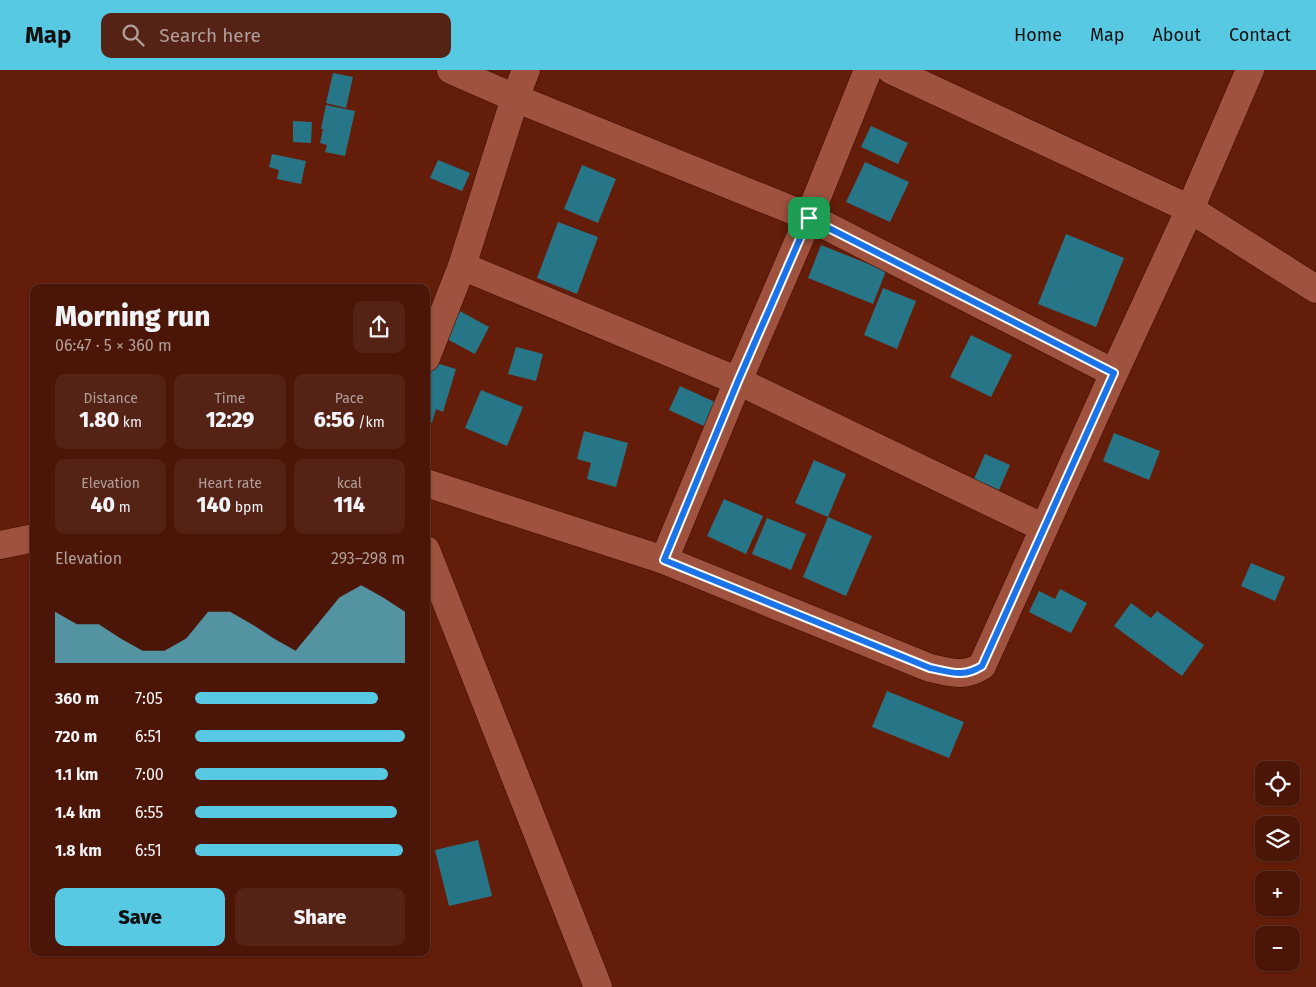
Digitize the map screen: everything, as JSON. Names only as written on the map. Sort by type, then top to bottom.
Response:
[{"type":"street","points":[[451,70],[809,218],[1114,373]]},
{"type":"street","points":[[430,348],[462,266],[515,98],[526,70]]},
{"type":"street","points":[[664,560],[738,381],[809,218],[868,70]]},
{"type":"street","points":[[891,70],[1190,209],[1316,289]]},
{"type":"street","points":[[430,484],[664,560],[930,668],[960,674],[973,672],[982,666],[1190,209],[1250,70]]},
{"type":"street","points":[[462,266],[738,381],[1044,528]]},
{"type":"street","points":[[0,545],[30,539]]},
{"type":"street","points":[[430,560],[598,987]]},
{"type":"building","points":[[333,73],[353,77],[346,108],[326,103]]},
{"type":"building","points":[[326,105],[355,111],[345,156],[325,152],[327,145],[320,143]]},
{"type":"building","points":[[293,121],[312,122],[311,143],[293,142]]},
{"type":"building","points":[[871,126],[908,143],[898,164],[861,147]]},
{"type":"building","points":[[272,154],[306,161],[301,184],[277,179],[279,170],[269,167]]},
{"type":"building","points":[[438,160],[470,173],[462,191],[430,178]]},
{"type":"building","points":[[865,162],[909,182],[890,222],[846,202]]},
{"type":"building","points":[[582,165],[616,179],[598,223],[564,209]]},
{"type":"building","points":[[558,222],[598,237],[577,294],[537,278]]},
{"type":"building","points":[[1066,234],[1124,258],[1096,327],[1038,304]]},
{"type":"building","points":[[821,245],[886,271],[873,304],[808,278]]},
{"type":"building","points":[[883,288],[916,301],[897,349],[864,335]]},
{"type":"building","points":[[460,311],[489,327],[475,354],[445,338]]},
{"type":"building","points":[[971,335],[1012,355],[991,397],[950,377]]},
{"type":"building","points":[[516,347],[543,354],[536,381],[508,374]]},
{"type":"building","points":[[430,361],[456,369],[443,412],[436,409],[432,423],[430,423]]},
{"type":"building","points":[[680,386],[717,403],[706,427],[669,410]]},
{"type":"building","points":[[481,390],[523,407],[507,446],[465,428]]},
{"type":"building","points":[[584,431],[628,443],[616,487],[587,479],[591,463],[577,459]]},
{"type":"building","points":[[1114,433],[1160,451],[1149,480],[1103,461]]},
{"type":"building","points":[[985,454],[1010,465],[999,490],[974,479]]},
{"type":"building","points":[[814,460],[846,474],[828,517],[795,503]]},
{"type":"building","points":[[724,499],[763,516],[746,554],[707,536]]},
{"type":"building","points":[[828,517],[872,536],[846,596],[803,577]]},
{"type":"building","points":[[767,518],[806,534],[791,570],[752,554]]},
{"type":"building","points":[[1251,563],[1285,577],[1275,601],[1241,586]]},
{"type":"building","points":[[1060,589],[1087,603],[1071,633],[1029,612],[1039,591],[1055,599]]},
{"type":"building","points":[[1131,603],[1151,618],[1157,611],[1204,645],[1182,676],[1114,626]]},
{"type":"building","points":[[887,691],[964,722],[949,758],[872,727]]},
{"type":"building","points":[[478,840],[492,896],[449,906],[435,850]]},
{"type":"route","points":[[809,218],[1114,373],[982,666],[973,672],[960,674],[930,668],[664,560],[738,381],[809,218]]}]
